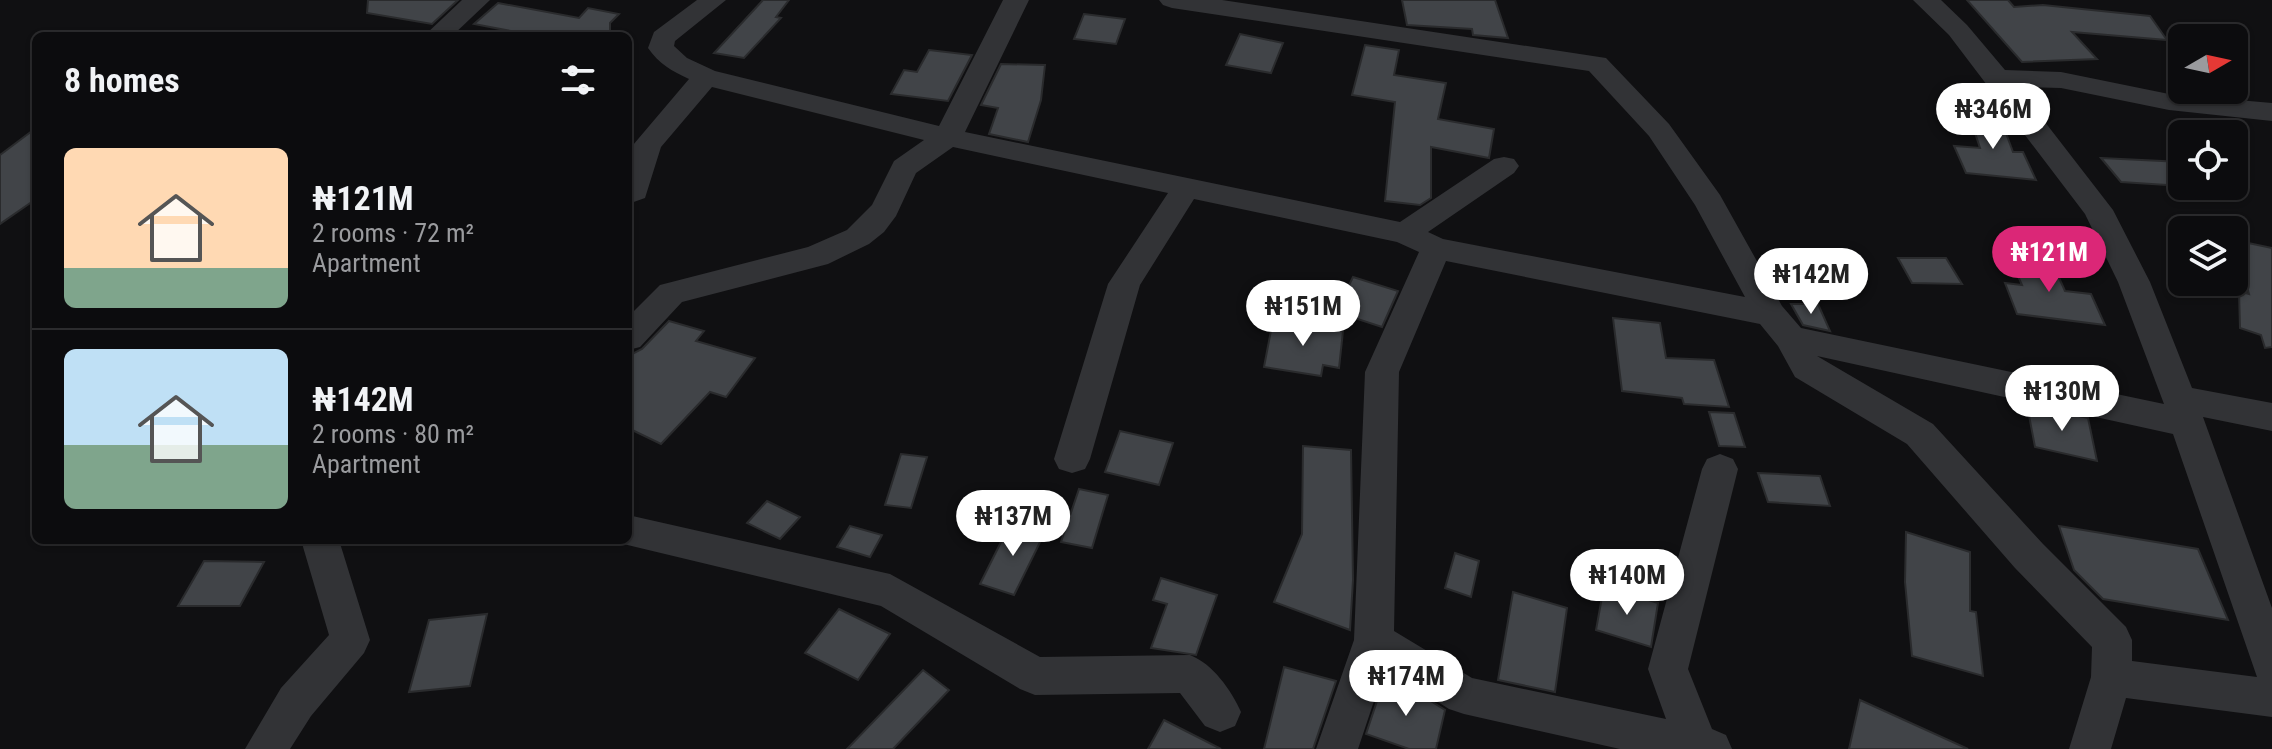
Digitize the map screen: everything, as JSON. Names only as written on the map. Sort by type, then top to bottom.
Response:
[{"type":"street","points":[[441,32],[477,0]]},
{"type":"street","points":[[713,0],[663,38],[661,48],[678,64],[706,77],[948,137],[1187,187],[1780,326],[2183,411],[2272,417]]},
{"type":"street","points":[[632,334],[671,293],[772,270],[817,256],[858,237],[873,225],[885,209],[904,168],[948,137],[1016,0]]},
{"type":"street","points":[[1172,0],[1597,64],[1659,130],[1709,202],[1807,368],[1920,434],[2029,556],[2112,640],[2112,677],[2090,749]]},
{"type":"street","points":[[1926,0],[1958,30],[2098,210],[2134,282],[2272,665]]},
{"type":"street","points":[[632,192],[635,191],[647,145],[706,77]]},
{"type":"street","points":[[1997,78],[2061,80],[2169,102],[2272,112]]},
{"type":"street","points":[[1337,749],[1374,640],[1382,372],[1420,240],[1504,166]]},
{"type":"street","points":[[1072,459],[1124,284],[1187,187]]},
{"type":"street","points":[[1704,748],[1668,669],[1720,469]]},
{"type":"street","points":[[632,532],[890,591],[1035,676],[1190,674],[1220,712]]},
{"type":"street","points":[[266,749],[296,702],[350,640],[321,544]]},
{"type":"street","points":[[1374,640],[1464,695],[1704,748]]},
{"type":"street","points":[[2112,677],[2272,698]]},
{"type":"building","points":[[368,0],[458,0],[432,24],[367,13]]},
{"type":"building","points":[[763,0],[789,0],[776,17],[781,18],[744,58],[714,53]]},
{"type":"building","points":[[1402,0],[1495,0],[1508,38],[1473,35],[1472,29],[1407,25]]},
{"type":"building","points":[[1967,0],[2008,0],[2014,7],[2043,5],[2150,16],[2167,40],[2072,32],[2097,59],[2022,62]]},
{"type":"building","points":[[498,3],[579,18],[588,8],[619,14],[610,23],[610,32],[516,32],[474,24]]},
{"type":"building","points":[[1084,14],[1125,19],[1116,44],[1074,39]]},
{"type":"building","points":[[1240,34],[1283,43],[1271,73],[1226,65]]},
{"type":"building","points":[[1365,45],[1399,50],[1394,75],[1446,83],[1438,119],[1494,129],[1489,158],[1431,147],[1431,198],[1420,205],[1385,201],[1395,102],[1352,95]]},
{"type":"building","points":[[929,50],[972,55],[948,101],[891,94],[904,70],[917,72]]},
{"type":"building","points":[[1001,64],[1045,65],[1041,100],[1028,142],[989,134],[998,108],[981,105]]},
{"type":"building","points":[[1968,112],[2000,117],[2013,152],[2023,152],[2036,180],[1966,173],[1954,146],[1980,148]]},
{"type":"building","points":[[32,131],[32,202],[0,224],[0,155]]},
{"type":"building","points":[[2101,158],[2168,161],[2168,185],[2121,182]]},
{"type":"building","points":[[2248,243],[2272,248],[2272,347],[2265,348],[2261,335],[2240,328],[2239,296],[2249,294]]},
{"type":"building","points":[[2009,256],[2051,260],[2065,291],[2091,294],[2105,325],[2017,314],[2005,283],[2022,285]]},
{"type":"building","points":[[1898,258],[1946,258],[1962,284],[1912,283]]},
{"type":"building","points":[[1353,277],[1398,291],[1382,327],[1336,312]]},
{"type":"building","points":[[1791,304],[1818,304],[1830,331],[1803,325]]},
{"type":"building","points":[[1613,318],[1660,323],[1666,358],[1714,360],[1729,407],[1684,404],[1682,398],[1622,391]]},
{"type":"building","points":[[1273,320],[1343,331],[1339,368],[1323,365],[1321,376],[1264,367]]},
{"type":"building","points":[[669,321],[704,331],[696,341],[755,358],[726,397],[710,392],[661,444],[632,430],[632,354],[642,349]]},
{"type":"building","points":[[2027,405],[2088,418],[2097,461],[2035,447]]},
{"type":"building","points":[[1709,412],[1734,413],[1745,447],[1719,446]]},
{"type":"building","points":[[1120,431],[1173,443],[1159,485],[1105,472]]},
{"type":"building","points":[[1303,446],[1351,450],[1353,580],[1350,630],[1274,602],[1302,534]]},
{"type":"building","points":[[901,454],[927,457],[911,508],[885,505]]},
{"type":"building","points":[[1758,473],[1820,476],[1830,506],[1768,502]]},
{"type":"building","points":[[1079,489],[1108,495],[1092,548],[1061,542]]},
{"type":"building","points":[[767,501],[800,517],[780,539],[747,523]]},
{"type":"building","points":[[1011,522],[1045,532],[1014,595],[980,584]]},
{"type":"building","points":[[850,526],[882,535],[870,557],[837,547]]},
{"type":"building","points":[[2059,526],[2198,549],[2228,620],[2103,599],[2074,570]]},
{"type":"building","points":[[1906,532],[1970,552],[1970,611],[1976,612],[1983,676],[1912,656],[1905,582]]},
{"type":"building","points":[[1455,553],[1479,561],[1471,597],[1445,588]]},
{"type":"building","points":[[204,561],[264,562],[240,606],[178,606]]},
{"type":"building","points":[[1161,578],[1217,595],[1196,655],[1151,648],[1167,604],[1153,600]]},
{"type":"building","points":[[1604,586],[1658,603],[1651,647],[1596,630]]},
{"type":"building","points":[[1513,592],[1567,608],[1555,692],[1498,680]]},
{"type":"building","points":[[839,609],[890,634],[858,680],[805,653]]},
{"type":"building","points":[[487,614],[470,686],[409,692],[429,620]]},
{"type":"building","points":[[1284,667],[1336,681],[1313,749],[1264,749]]},
{"type":"building","points":[[923,670],[949,690],[893,749],[847,749]]},
{"type":"building","points":[[1385,677],[1402,683],[1445,710],[1436,749],[1409,749],[1366,734]]},
{"type":"building","points":[[1860,700],[1968,749],[1849,749]]},
{"type":"building","points":[[1164,720],[1221,749],[1148,749]]}]
